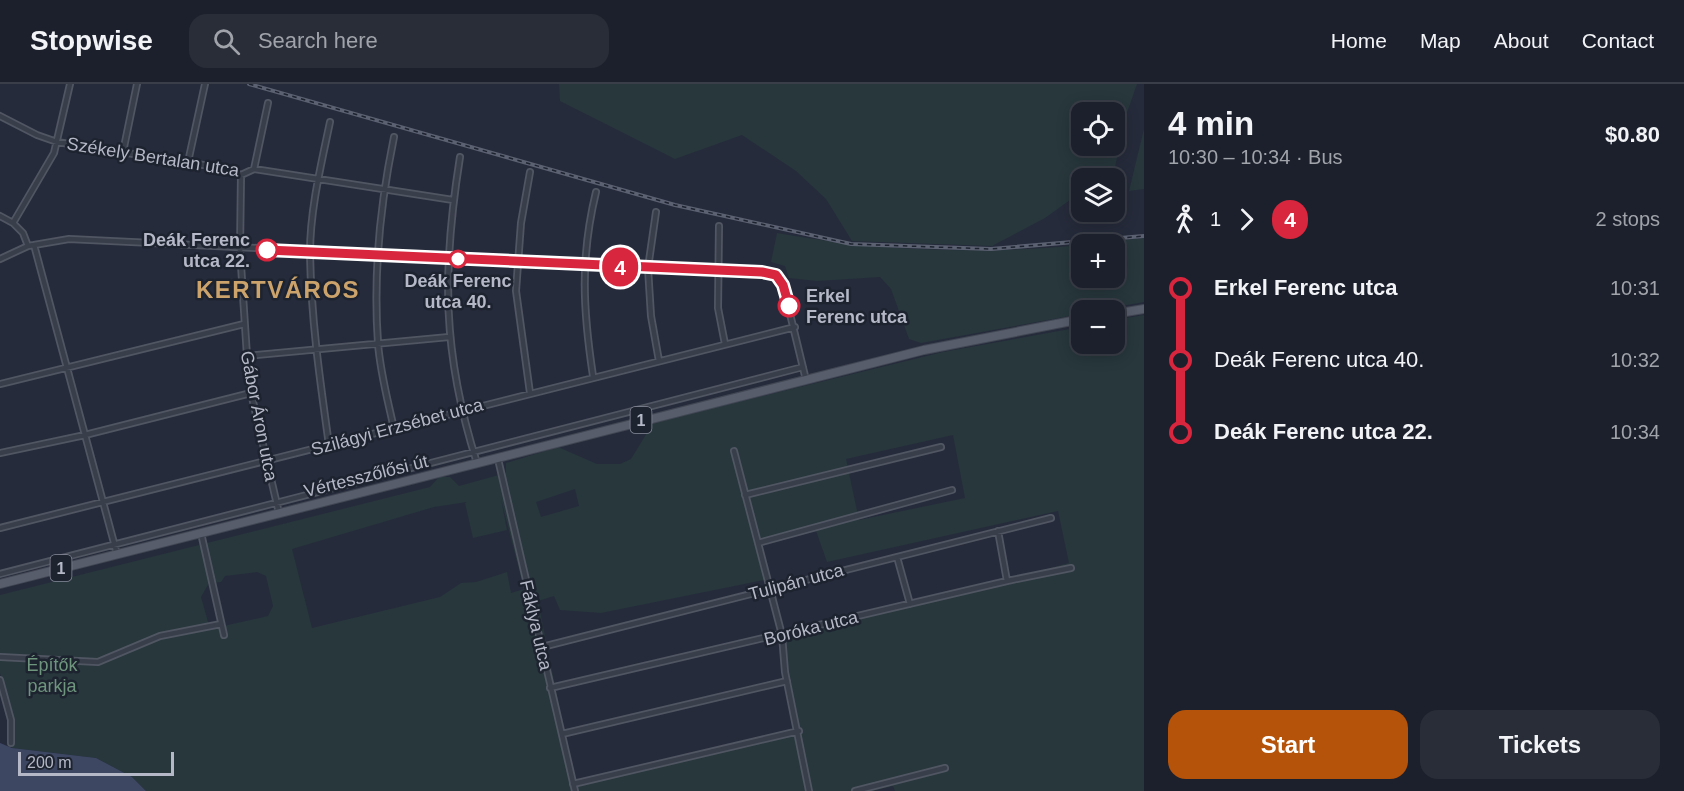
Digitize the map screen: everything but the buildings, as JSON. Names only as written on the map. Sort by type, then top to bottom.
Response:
[{"type":"main road","points":[[1125,312],[1144,309]]},
{"type":"main road","name":"Vértesszőlősi út","points":[[0,584],[942,345],[1071,321]]},
{"type":"street","points":[[13,223],[54,153],[70,84]]},
{"type":"street","points":[[123,152],[137,84]]},
{"type":"street","points":[[188,162],[205,84]]},
{"type":"street","points":[[254,169],[268,103]]},
{"type":"street","name":"Székely Bertalan utca","points":[[0,116],[36,135],[57,141],[229,169],[241,175],[254,169],[453,200]]},
{"type":"street","points":[[329,445],[315,350],[310,251],[318,178],[330,122]]},
{"type":"street","points":[[394,137],[384,190],[376,255],[378,344],[394,429]]},
{"type":"street","points":[[460,157],[447,258],[449,337],[462,410],[477,463]]},
{"type":"street","points":[[530,172],[521,223],[516,291],[530,393]]},
{"type":"street","name":"Gábor Áron utca","points":[[241,175],[240,250],[251,393],[279,513]]},
{"type":"street","points":[[593,376],[584,320],[583,265],[596,192]]},
{"type":"street","points":[[656,212],[648,268],[651,316],[659,361]]},
{"type":"street","points":[[0,216],[13,223],[31,245],[68,369],[117,554]]},
{"type":"street","points":[[718,226],[716,270],[718,308],[724,344]]},
{"type":"street","points":[[0,259],[31,245],[69,239],[240,250],[310,251],[716,270],[776,275],[783,285],[806,380]]},
{"type":"street","points":[[0,384],[244,324]]},
{"type":"street","name":"Szilágyi Erzsébet utca","points":[[0,528],[394,429],[593,376],[795,327]]},
{"type":"street","points":[[247,356],[449,337]]},
{"type":"street","name":"Vértesszőlősi út","points":[[0,574],[803,367]]},
{"type":"street","points":[[736,384],[739,396]]},
{"type":"street","points":[[0,453],[85,435],[251,393]]},
{"type":"street","points":[[745,495],[941,447]]},
{"type":"street","points":[[734,451],[782,635],[787,681],[799,731],[809,791]]},
{"type":"street","name":"Fáklya utca","points":[[498,459],[575,791]]},
{"type":"street","points":[[758,543],[952,490]]},
{"type":"street","name":"Tulipán utca","points":[[542,647],[1051,518]]},
{"type":"street","points":[[998,531],[1007,580]]},
{"type":"street","points":[[201,533],[224,635]]},
{"type":"street","points":[[897,557],[910,604]]},
{"type":"street","name":"Boróka utca","points":[[550,688],[1007,580],[1071,568]]},
{"type":"street","points":[[0,657],[98,662],[160,636],[221,624]]},
{"type":"street","points":[[0,680],[11,720],[11,743]]},
{"type":"street","points":[[562,734],[787,681]]},
{"type":"street","points":[[573,784],[799,731]]},
{"type":"street","points":[[855,791],[945,768]]},
{"type":"green space","points":[[559,84],[1137,84],[1125,118],[1125,102],[1071,102],[1071,156],[1117,156],[1115,168],[1071,168],[1071,199],[1045,218],[992,246],[852,241],[826,199],[796,171],[742,135],[675,159],[560,101]]},
{"type":"green space","points":[[1144,129],[1144,189],[1129,191]]},
{"type":"green space","points":[[777,233],[852,244],[929,250],[1005,250],[1071,246],[1071,288],[1125,288],[1125,240],[1144,238],[1144,302],[1125,305],[1125,300],[1071,300],[1071,316],[921,343],[909,339],[891,289],[880,277],[817,281],[789,278],[785,266],[771,262]]},
{"type":"green space","name":"Építők parkja","points":[[1144,315],[1144,791],[895,791],[893,786],[873,791],[146,791],[132,777],[96,758],[12,748],[14,720],[0,673],[0,595],[430,487],[439,477],[450,477],[459,486],[506,473],[506,463],[558,447],[597,464],[620,464],[631,459],[653,423],[943,352],[1071,329],[1071,354],[1125,354],[1125,318]],"holes":[[[953,435],[965,498],[859,520],[846,459]],[[575,489],[579,506],[541,517],[536,502]],[[501,499],[524,589],[511,593],[507,572],[476,582],[461,583],[440,597],[312,628],[292,549],[434,507],[467,502],[465,503],[473,538],[507,530]],[[1058,511],[1069,563],[825,627],[782,635],[785,672],[799,731],[575,785],[538,601],[554,596],[560,610],[601,613],[769,579],[760,540],[815,528],[827,562]],[[257,572],[266,576],[273,606],[268,616],[210,629],[201,597],[209,583],[221,582],[225,576]]]},
{"type":"water","points":[[0,743],[12,748],[96,758],[132,777],[146,791],[0,791]]},
{"type":"railway","points":[[249,84],[675,205],[851,244],[991,249],[1144,236]]},
{"type":"bus line","name":"4","points":[[267,250],[762,272],[776,275],[783,285],[789,306]]},
{"type":"place","name":"Deák Ferenc utca 22.","points":[[267,250]]},
{"type":"place","name":"Deák Ferenc utca 40.","points":[[458,259]]},
{"type":"place","name":"Erkel Ferenc utca","points":[[789,306]]},
{"type":"district","name":"KERTVÁROS","points":[[278,290]]}]
